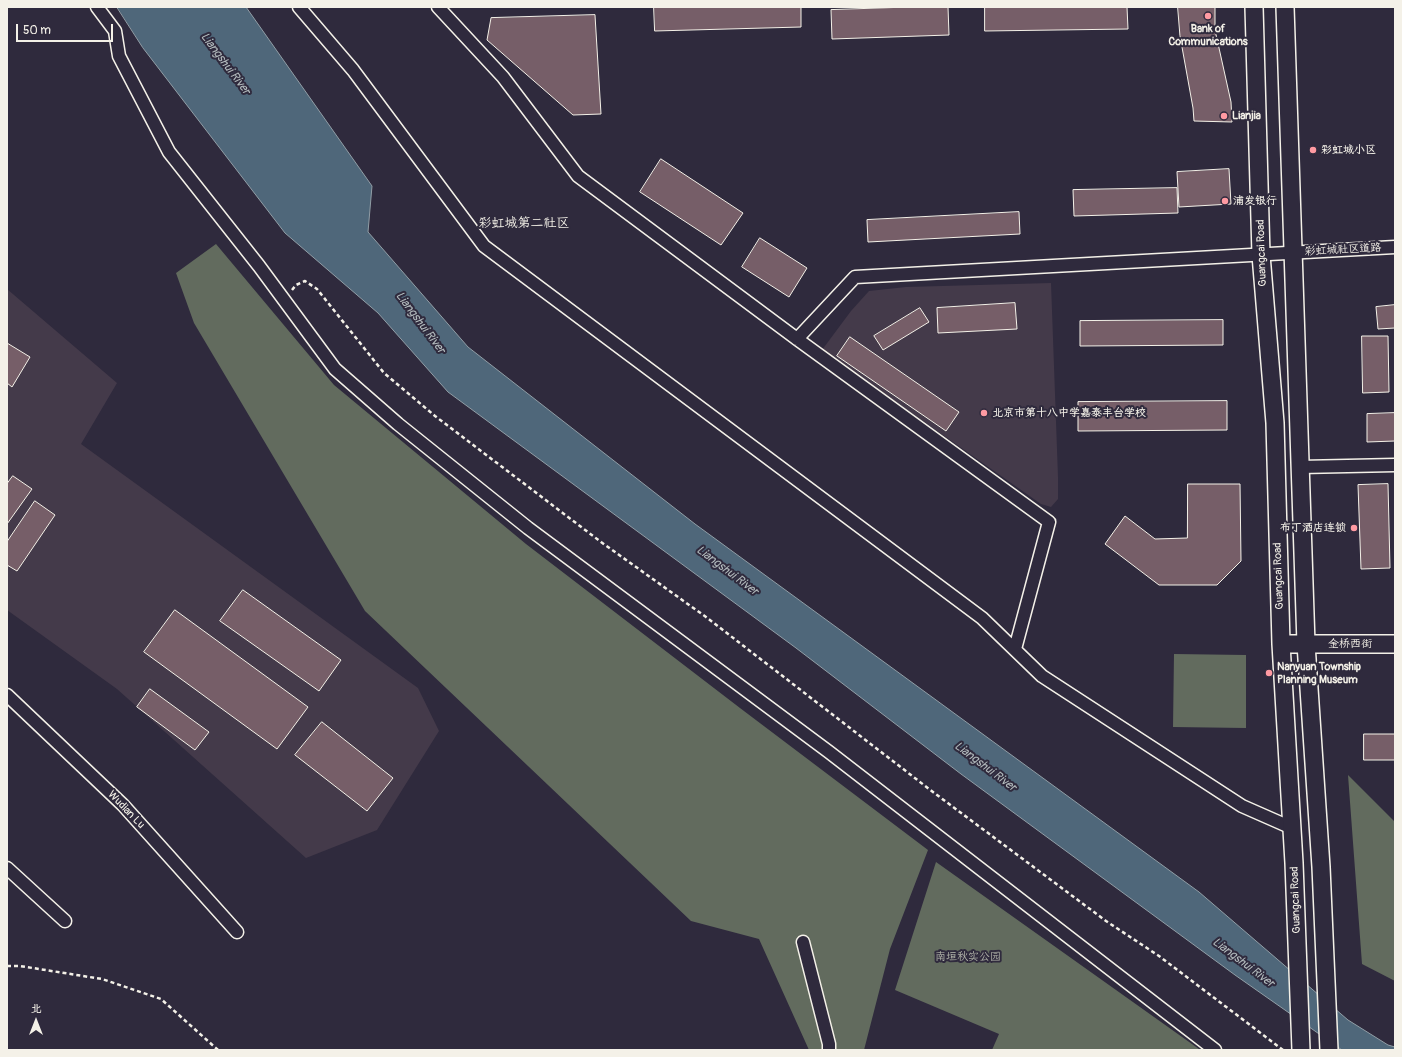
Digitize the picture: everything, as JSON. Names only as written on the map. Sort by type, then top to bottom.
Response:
[{"type":"main road","name":"Guangcai Road","points":[[1254,7],[1261,255],[1275,423],[1282,644],[1294,863],[1301,1050]]},
{"type":"main road","points":[[1285,7],[1306,644],[1321,867],[1329,1050]]},
{"type":"main road","name":"金桥西街","points":[[1282,644],[1395,644]]},
{"type":"street","points":[[97,7],[115,31],[119,56],[169,152],[284,300],[335,369],[405,429],[528,528],[829,752],[1216,1050]]},
{"type":"street","points":[[299,7],[353,70],[484,246],[982,618],[1042,676],[1242,806],[1292,828]]},
{"type":"street","points":[[438,7],[503,77],[578,176],[797,339],[1049,522],[1015,650]]},
{"type":"street","name":"彩虹城社区道路","points":[[797,339],[856,277],[1395,247]]},
{"type":"street","points":[[1300,467],[1395,465]]},
{"type":"street","name":"Wudian Lu","points":[[7,695],[123,804],[237,932]]},
{"type":"street","points":[[7,868],[65,921]]},
{"type":"street","points":[[803,942],[829,1044],[829,1050]]},
{"type":"path","points":[[284,300],[296,285],[306,281],[317,289],[384,373],[435,416],[601,542],[706,617],[945,801],[1106,921],[1159,956],[1283,1050]]},
{"type":"path","points":[[7,966],[20,966],[102,979],[160,999],[218,1050]]},
{"type":"shaded area","name":"北京市第十八中学嘉泰丰台学校","points":[[1051,283],[1058,499],[1051,507],[1041,504],[822,350],[851,311],[869,291],[906,287]]},
{"type":"shaded area","points":[[7,289],[117,383],[81,444],[418,688],[439,731],[377,830],[306,858],[117,689],[7,610]]},
{"type":"green space","points":[[216,244],[334,385],[526,544],[928,850],[890,949],[864,1050],[809,1050],[759,939],[691,921],[365,611],[194,323],[176,273]]},
{"type":"green space","points":[[1174,654],[1246,655],[1246,728],[1173,727]]},
{"type":"green space","points":[[1348,775],[1395,822],[1395,981],[1362,964]]},
{"type":"green space","name":"南垣秋实公园","points":[[936,862],[1200,1050],[992,1050],[999,1034],[895,990]]},
{"type":"water","name":"Liangshui River","points":[[117,7],[246,7],[372,186],[368,232],[468,347],[695,524],[1199,892],[1348,1020],[1388,1045],[1395,1047],[1395,1050],[1342,1050],[1235,975],[961,774],[796,648],[448,392],[378,313],[285,233],[143,48]]},
{"type":"building","points":[[654,7],[801,7],[801,27],[655,31]]},
{"type":"building","points":[[948,7],[949,35],[832,39],[831,10]]},
{"type":"building","points":[[985,7],[1127,7],[1128,29],[985,31]]},
{"type":"building","points":[[1178,7],[1215,7],[1215,30],[1231,102],[1232,122],[1194,121],[1180,36]]},
{"type":"building","points":[[595,15],[601,114],[573,115],[487,40],[491,18]]},
{"type":"building","points":[[661,159],[743,213],[721,245],[640,192]]},
{"type":"building","points":[[1229,169],[1231,204],[1179,207],[1177,172]]},
{"type":"building","points":[[1177,188],[1178,213],[1074,216],[1073,190]]},
{"type":"building","points":[[1019,212],[1020,234],[868,242],[867,220]]},
{"type":"building","points":[[760,238],[807,268],[789,297],[742,267]]},
{"type":"building","points":[[1015,303],[1017,329],[938,333],[937,308]]},
{"type":"building","points":[[1395,305],[1395,328],[1378,329],[1376,307]]},
{"type":"building","points":[[920,308],[929,322],[883,350],[874,336]]},
{"type":"building","points":[[1223,320],[1223,345],[1080,346],[1080,321]]},
{"type":"building","points":[[1362,336],[1388,336],[1389,392],[1363,393]]},
{"type":"building","points":[[850,337],[959,412],[946,431],[837,356]]},
{"type":"building","points":[[7,343],[30,357],[12,387],[7,383]]},
{"type":"building","points":[[1227,401],[1227,430],[1078,431],[1078,402]]},
{"type":"building","points":[[1395,413],[1395,441],[1367,442],[1367,414]]},
{"type":"building","points":[[13,476],[32,489],[7,524],[7,484]]},
{"type":"building","points":[[1188,484],[1240,484],[1241,561],[1217,585],[1159,585],[1105,544],[1125,516],[1155,539],[1187,538]]},
{"type":"building","points":[[1388,484],[1390,568],[1361,569],[1358,485]]},
{"type":"building","points":[[35,501],[55,515],[17,571],[7,565],[7,542]]},
{"type":"building","points":[[243,590],[341,660],[319,691],[220,621]]},
{"type":"building","points":[[175,610],[308,707],[277,749],[144,652]]},
{"type":"building","points":[[150,689],[209,732],[195,750],[137,707]]},
{"type":"building","points":[[322,722],[393,778],[367,811],[295,755]]},
{"type":"building","points":[[1364,734],[1395,734],[1395,760],[1364,760]]},
{"type":"place","name":"Bank of Communications","points":[[1208,16]]},
{"type":"place","name":"Lianjia","points":[[1224,116]]},
{"type":"place","name":"彩虹城小区","points":[[1313,150]]},
{"type":"place","name":"浦发银行","points":[[1225,201]]},
{"type":"place","name":"北京市第十八中学嘉泰丰台学校","points":[[984,413]]},
{"type":"place","name":"布丁酒店连锁","points":[[1354,528]]},
{"type":"place","name":"Nanyuan Township Planning Museum","points":[[1269,673]]},
{"type":"district","name":"彩虹城第二社区","points":[[524,224]]}]
